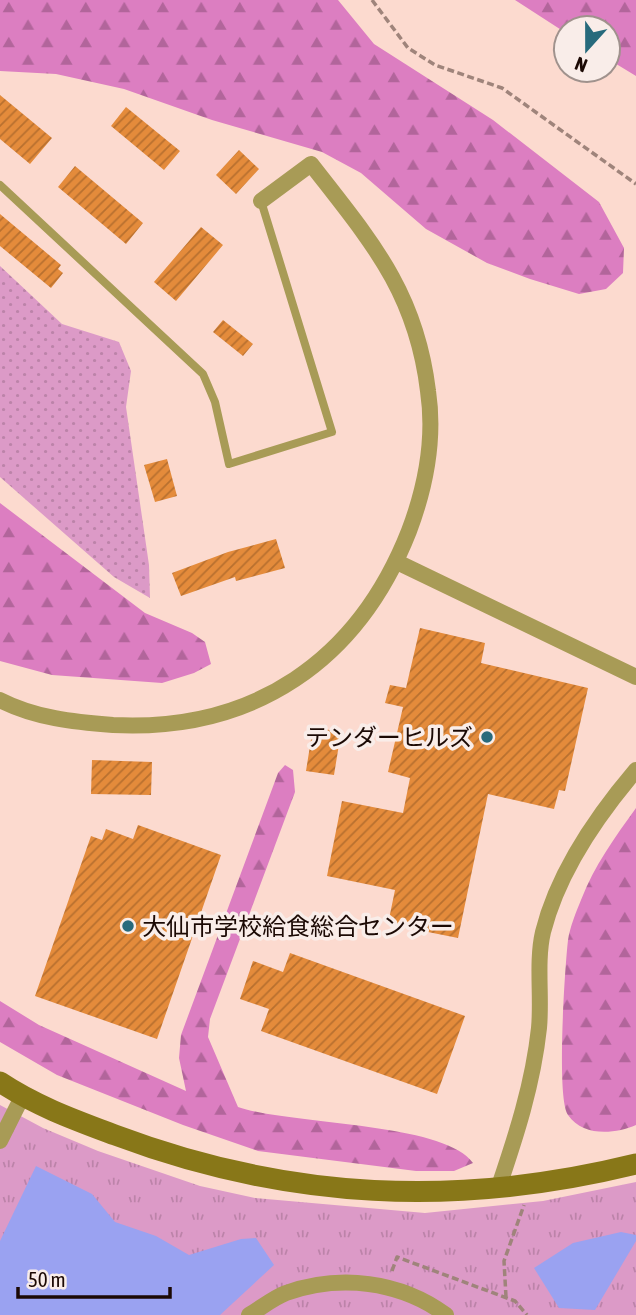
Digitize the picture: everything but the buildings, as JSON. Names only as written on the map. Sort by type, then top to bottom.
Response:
[{"type":"street","points":[[0,700],[16,708],[73,722],[132,726],[189,720],[248,704],[297,679],[343,642],[369,610],[397,562],[417,509],[431,445],[429,392],[418,336],[384,258],[311,164],[261,201]]},
{"type":"street","points":[[397,562],[636,677]]},
{"type":"street","points":[[498,1189],[529,1095],[539,1028],[543,934],[558,886],[594,825],[636,770]]},
{"type":"street","points":[[0,1082],[22,1097],[145,1146],[255,1177],[346,1190],[434,1194],[498,1189],[578,1178],[636,1164]]},
{"type":"street","points":[[0,1141],[22,1097]]},
{"type":"street","points":[[248,1315],[286,1293],[344,1281],[386,1286],[446,1315]]},
{"type":"lane","points":[[0,185],[203,374],[215,402],[229,464],[332,432],[261,201]]},
{"type":"path","points":[[372,0],[408,48],[435,65],[502,88],[636,184]]},
{"type":"path","points":[[506,1297],[506,1250],[535,1184]]},
{"type":"path","points":[[386,1286],[397,1256],[515,1300],[527,1315]]},
{"type":"green space","points":[[0,0],[338,0],[374,44],[493,120],[599,202],[624,248],[623,273],[606,289],[579,294],[530,279],[487,263],[426,229],[361,173],[322,152],[212,120],[124,89],[56,74],[0,71]]},
{"type":"green space","points":[[515,0],[636,0],[636,76],[622,68],[622,14],[552,14],[552,24]]},
{"type":"green space","points":[[0,266],[62,324],[119,342],[131,371],[126,407],[149,565],[150,598],[114,577],[0,477]]},
{"type":"green space","points":[[0,503],[145,613],[192,633],[205,642],[211,664],[194,673],[162,683],[52,675],[0,661]]},
{"type":"green space","points":[[285,765],[293,770],[295,792],[210,1019],[208,1037],[238,1107],[431,1139],[457,1150],[473,1163],[454,1171],[416,1171],[258,1151],[183,1125],[57,1075],[0,1042],[0,1001],[39,1025],[186,1091],[179,1058],[181,1035],[278,773]]},
{"type":"green space","points":[[636,808],[636,1125],[600,1132],[574,1122],[564,1104],[562,1031],[568,940],[592,875]]},
{"type":"green space","points":[[0,1105],[43,1128],[98,1151],[200,1186],[255,1198],[425,1213],[543,1201],[636,1182],[636,1315],[0,1315]]},
{"type":"water","points":[[36,1166],[92,1194],[115,1222],[156,1236],[189,1255],[241,1239],[256,1238],[274,1265],[220,1315],[0,1315],[0,1241]]},
{"type":"water","points":[[621,1232],[636,1235],[636,1241],[595,1310],[559,1308],[534,1268],[573,1243]]},
{"type":"place","name":"テンダーヒルズ","points":[[487,737]]},
{"type":"place","name":"大仙市学校給食総合センター","points":[[128,926]]}]
